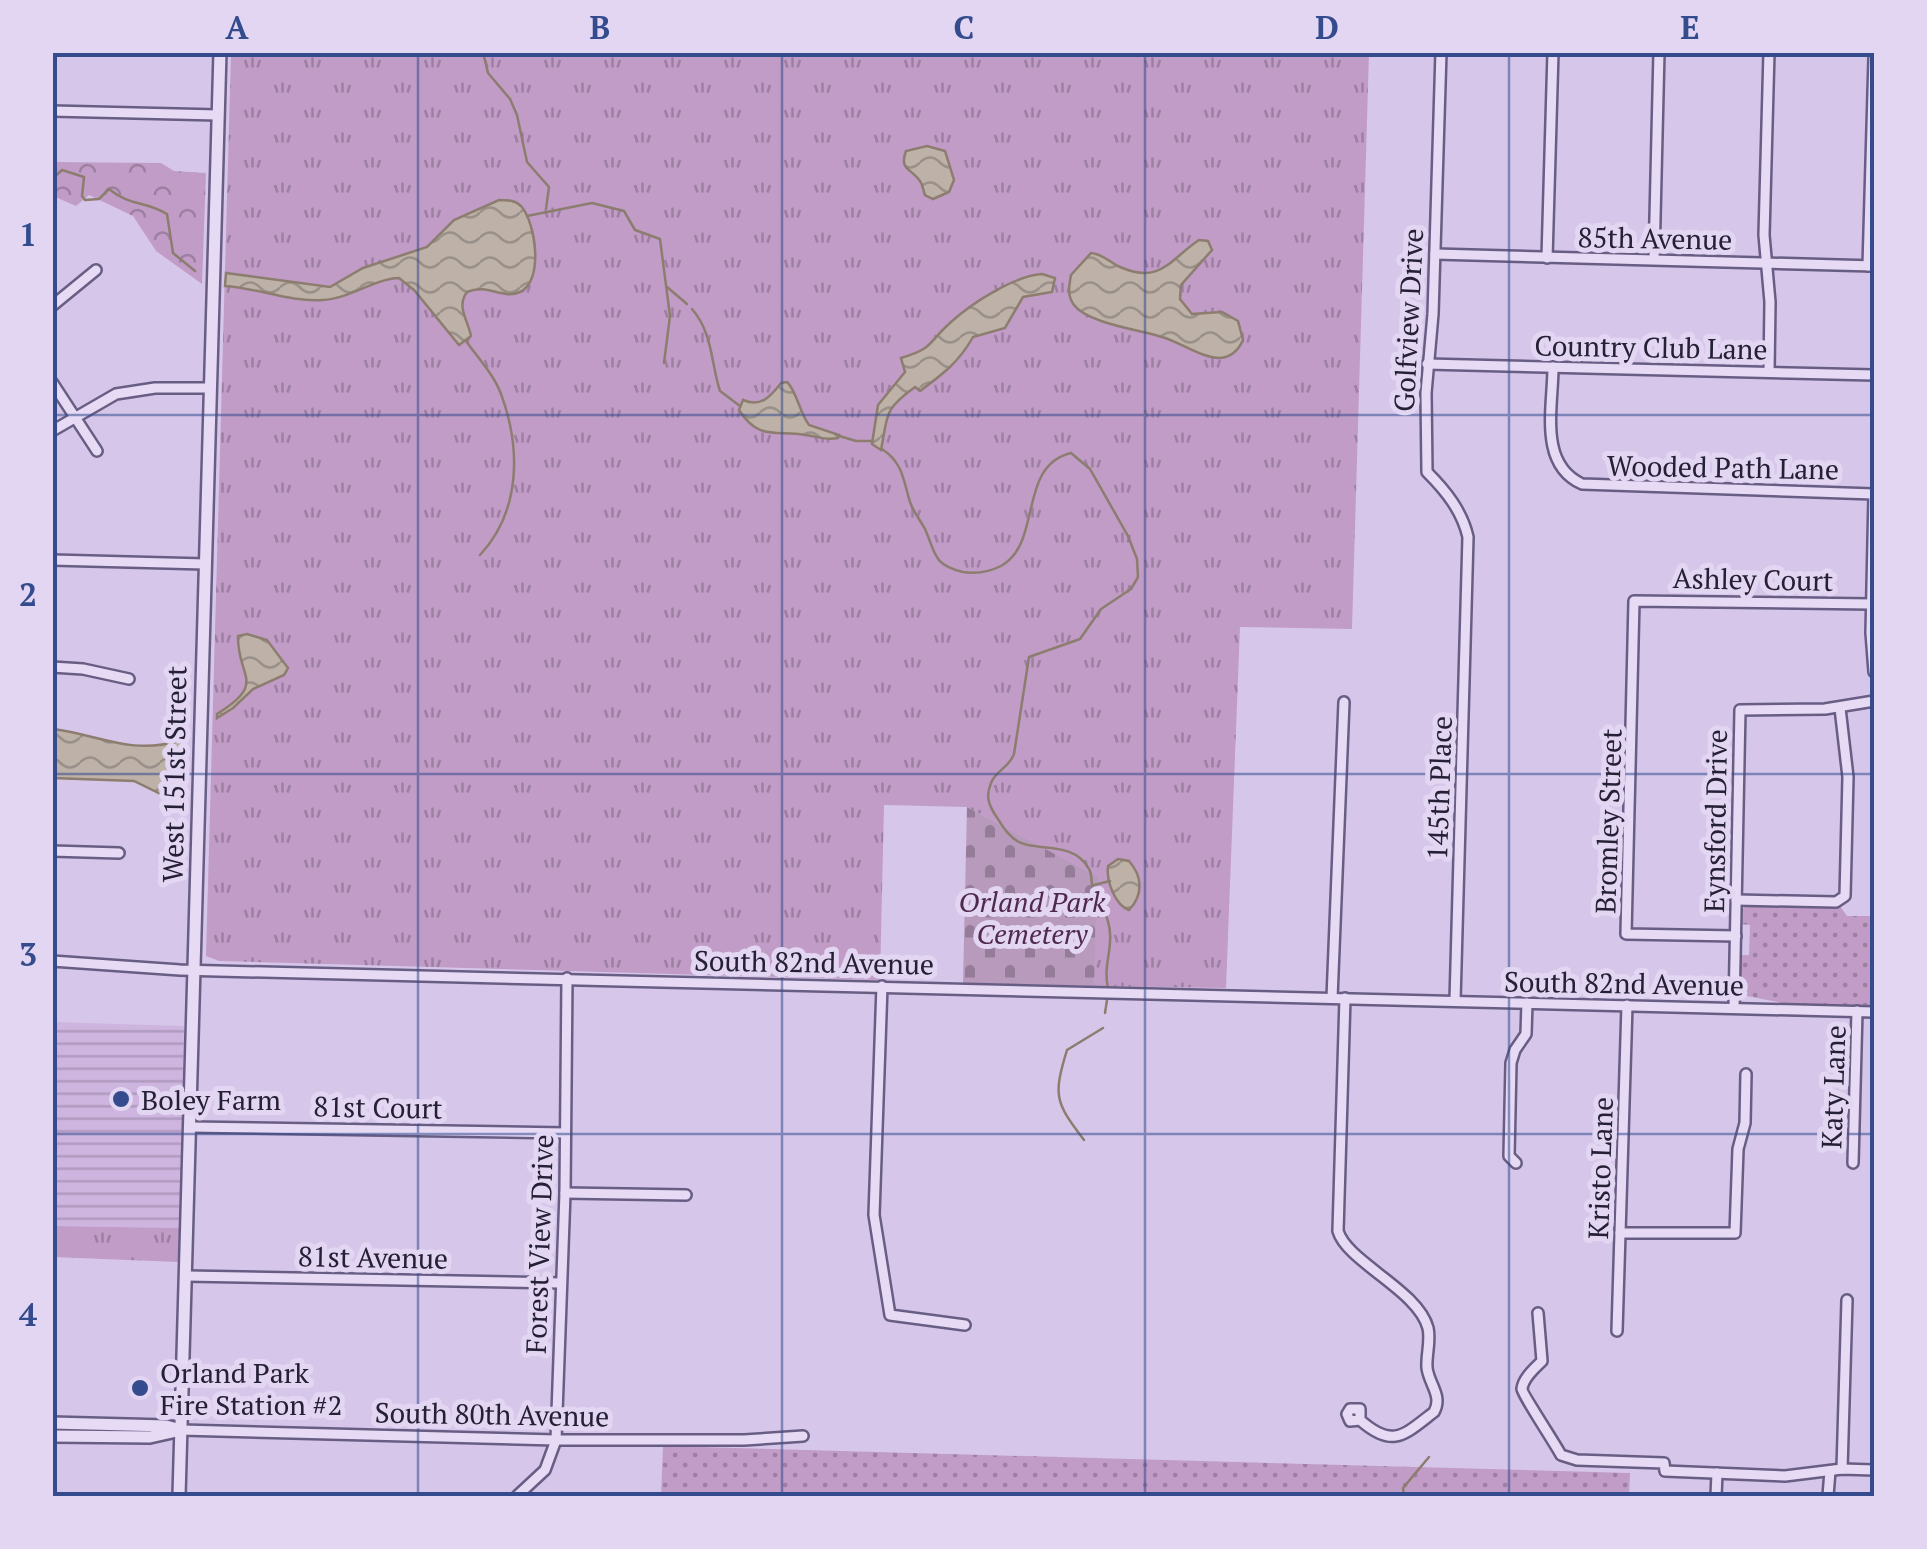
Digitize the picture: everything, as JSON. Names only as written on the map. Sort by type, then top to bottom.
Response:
[{"type":"street","name":"West 151st Street","points":[[179,1496],[220,52]]},
{"type":"street","name":"Golfview Drive","points":[[1441,52],[1432,326],[1427,364],[1427,472],[1443,487],[1464,520],[1468,576]]},
{"type":"street","points":[[1548,258],[1553,52]]},
{"type":"street","points":[[1654,259],[1659,52]]},
{"type":"street","points":[[1768,52],[1764,236],[1769,372]]},
{"type":"street","points":[[1871,266],[1874,58]]},
{"type":"street","points":[[52,111],[218,115]]},
{"type":"street","name":"85th Avenue","points":[[1434,254],[1871,266]]},
{"type":"street","points":[[52,306],[96,270]]},
{"type":"street","name":"Country Club Lane","points":[[1427,364],[1874,375]]},
{"type":"street","name":"Wooded Path Lane","points":[[1553,366],[1553,454],[1562,471],[1582,484],[1874,494]]},
{"type":"street","points":[[52,382],[97,451]]},
{"type":"street","points":[[52,431],[116,394],[209,388]]},
{"type":"street","points":[[1874,494],[1874,672]]},
{"type":"street","points":[[52,560],[204,564]]},
{"type":"street","name":"145th Place","points":[[1455,1001],[1468,576]]},
{"type":"street","name":"Ashley Court","points":[[1634,601],[1872,604]]},
{"type":"street","name":"Bromley Street","points":[[1634,601],[1626,934],[1736,936]]},
{"type":"street","points":[[52,667],[129,679]]},
{"type":"street","name":"Eynsford Drive","points":[[1734,1008],[1740,710],[1840,708],[1874,701]]},
{"type":"street","points":[[1332,998],[1344,702]]},
{"type":"street","points":[[1736,900],[1836,902],[1845,896],[1848,777],[1840,708]]},
{"type":"street","points":[[52,851],[119,853]]},
{"type":"street","name":"South 82nd Avenue","points":[[52,961],[194,969],[1874,1012]]},
{"type":"street","name":"Forest View Drive","points":[[517,1496],[545,1470],[556,1440],[565,1193],[567,978]]},
{"type":"street","points":[[882,986],[874,1215],[890,1315],[964,1326]]},
{"type":"street","points":[[1345,998],[1338,1231],[1350,1249],[1380,1272],[1424,1320],[1429,1339],[1427,1368],[1438,1398],[1434,1412],[1397,1436],[1382,1436],[1360,1420]]},
{"type":"street","points":[[1516,1163],[1510,1156],[1512,1062],[1526,1034],[1527,1003]]},
{"type":"street","name":"Kristo Lane","points":[[1618,1331],[1627,1006]]},
{"type":"street","name":"Katy Lane","points":[[1853,1163],[1858,1011]]},
{"type":"street","points":[[1620,1233],[1735,1233],[1746,1074]]},
{"type":"street","name":"81st Court","points":[[190,1126],[565,1133]]},
{"type":"street","points":[[565,1193],[686,1195]]},
{"type":"street","name":"81st Avenue","points":[[186,1276],[560,1283]]},
{"type":"street","points":[[1842,1469],[1847,1300]]},
{"type":"street","points":[[1538,1312],[1542,1361],[1522,1388],[1561,1455],[1577,1460],[1664,1463],[1665,1471],[1785,1476],[1842,1469],[1874,1470]]},
{"type":"street","name":"South 80th Avenue","points":[[52,1423],[556,1440],[803,1436]]},
{"type":"street","name":"South 80th Avenue","points":[[52,1436],[150,1437],[180,1430]]},
{"type":"street","points":[[1828,1496],[1830,1471]]},
{"type":"street","points":[[1716,1496],[1717,1473]]},
{"type":"shaded area","points":[[53,1022],[184,1026],[180,1228],[53,1226]]},
{"type":"green space","points":[[231,53],[1369,53],[1352,629],[1240,627],[1226,988],[1094,986],[1097,877],[967,807],[884,805],[880,980],[219,961],[206,956]]},
{"type":"green space","points":[[53,162],[161,163],[174,171],[206,173],[202,284],[156,251],[133,216],[89,195],[76,206],[53,196]]},
{"type":"green space","name":"Orland Park Cemetery","points":[[967,807],[1098,877],[1094,986],[963,983]]},
{"type":"green space","points":[[1747,905],[1840,906],[1847,916],[1874,916],[1874,1006],[1788,1004],[1742,995],[1741,955],[1749,955],[1750,925],[1741,924],[1741,911]]},
{"type":"green space","points":[[53,1226],[180,1228],[178,1262],[53,1257]]},
{"type":"green space","points":[[663,1446],[1630,1473],[1629,1496],[661,1496]]},
{"type":"water","points":[[927,146],[945,151],[954,180],[949,192],[933,199],[925,195],[921,183],[904,162],[906,151]]},
{"type":"water","points":[[499,200],[521,206],[531,225],[535,251],[532,276],[528,286],[513,294],[482,289],[467,292],[463,308],[471,336],[459,345],[414,290],[399,278],[322,300],[225,286],[226,273],[330,287],[363,268],[427,247],[454,220]]},
{"type":"water","points":[[1199,240],[1208,241],[1212,250],[1181,285],[1180,299],[1192,314],[1222,312],[1238,321],[1243,340],[1228,356],[1205,355],[1162,337],[1090,317],[1072,302],[1071,275],[1091,253],[1120,267],[1146,273],[1164,267]]},
{"type":"water","points":[[1042,274],[1055,278],[1052,292],[1023,297],[1005,328],[973,337],[943,373],[920,391],[915,387],[897,402],[886,421],[881,450],[872,444],[878,405],[905,372],[901,358],[925,348],[960,315],[994,292]]},
{"type":"water","points":[[787,382],[809,425],[839,435],[838,438],[768,432],[746,420],[739,410],[743,400],[760,402]]},
{"type":"water","points":[[247,634],[267,640],[288,668],[284,675],[253,689],[217,718],[246,686],[238,636]]},
{"type":"water","points":[[53,729],[130,745],[179,741],[180,800],[134,781],[53,778]]},
{"type":"water","points":[[1118,859],[1129,861],[1139,880],[1137,898],[1129,910],[1112,892],[1108,878],[1108,866]]},
{"type":"waterway","points":[[483,52],[488,73],[510,99],[517,115],[527,162],[549,187],[546,209]]},
{"type":"waterway","points":[[52,179],[62,170],[84,177],[85,200],[99,199],[109,189],[124,199],[167,214],[173,253],[195,271]]},
{"type":"waterway","points":[[527,216],[592,203],[624,211],[635,230],[660,239],[670,316],[664,363]]},
{"type":"waterway","points":[[667,287],[687,304]]},
{"type":"waterway","points":[[692,309],[708,338],[720,391],[740,406]]},
{"type":"waterway","points":[[466,341],[501,394],[514,457],[510,499],[493,538],[480,555]]},
{"type":"waterway","points":[[836,435],[872,441]]},
{"type":"waterway","points":[[882,449],[898,466],[911,505],[937,557],[953,569],[968,573],[987,571],[1014,555],[1043,473],[1054,461],[1071,453],[1090,469],[1128,536],[1137,559],[1138,577],[1131,589],[1101,609],[1080,639],[1029,657],[1014,754],[993,779],[988,795],[994,813],[1015,839],[1027,845],[1065,850],[1089,869],[1109,928],[1108,988]]},
{"type":"waterway","points":[[1094,885],[1110,881]]},
{"type":"waterway","points":[[1105,1013],[1107,1000]]},
{"type":"waterway","points":[[1084,1140],[1062,1107],[1060,1078],[1067,1050],[1103,1028]]},
{"type":"waterway","points":[[1404,1496],[1403,1488],[1429,1457]]},
{"type":"place","name":"Boley Farm","points":[[121,1099]]},
{"type":"place","name":"Orland Park Fire Station #2","points":[[140,1388]]}]
